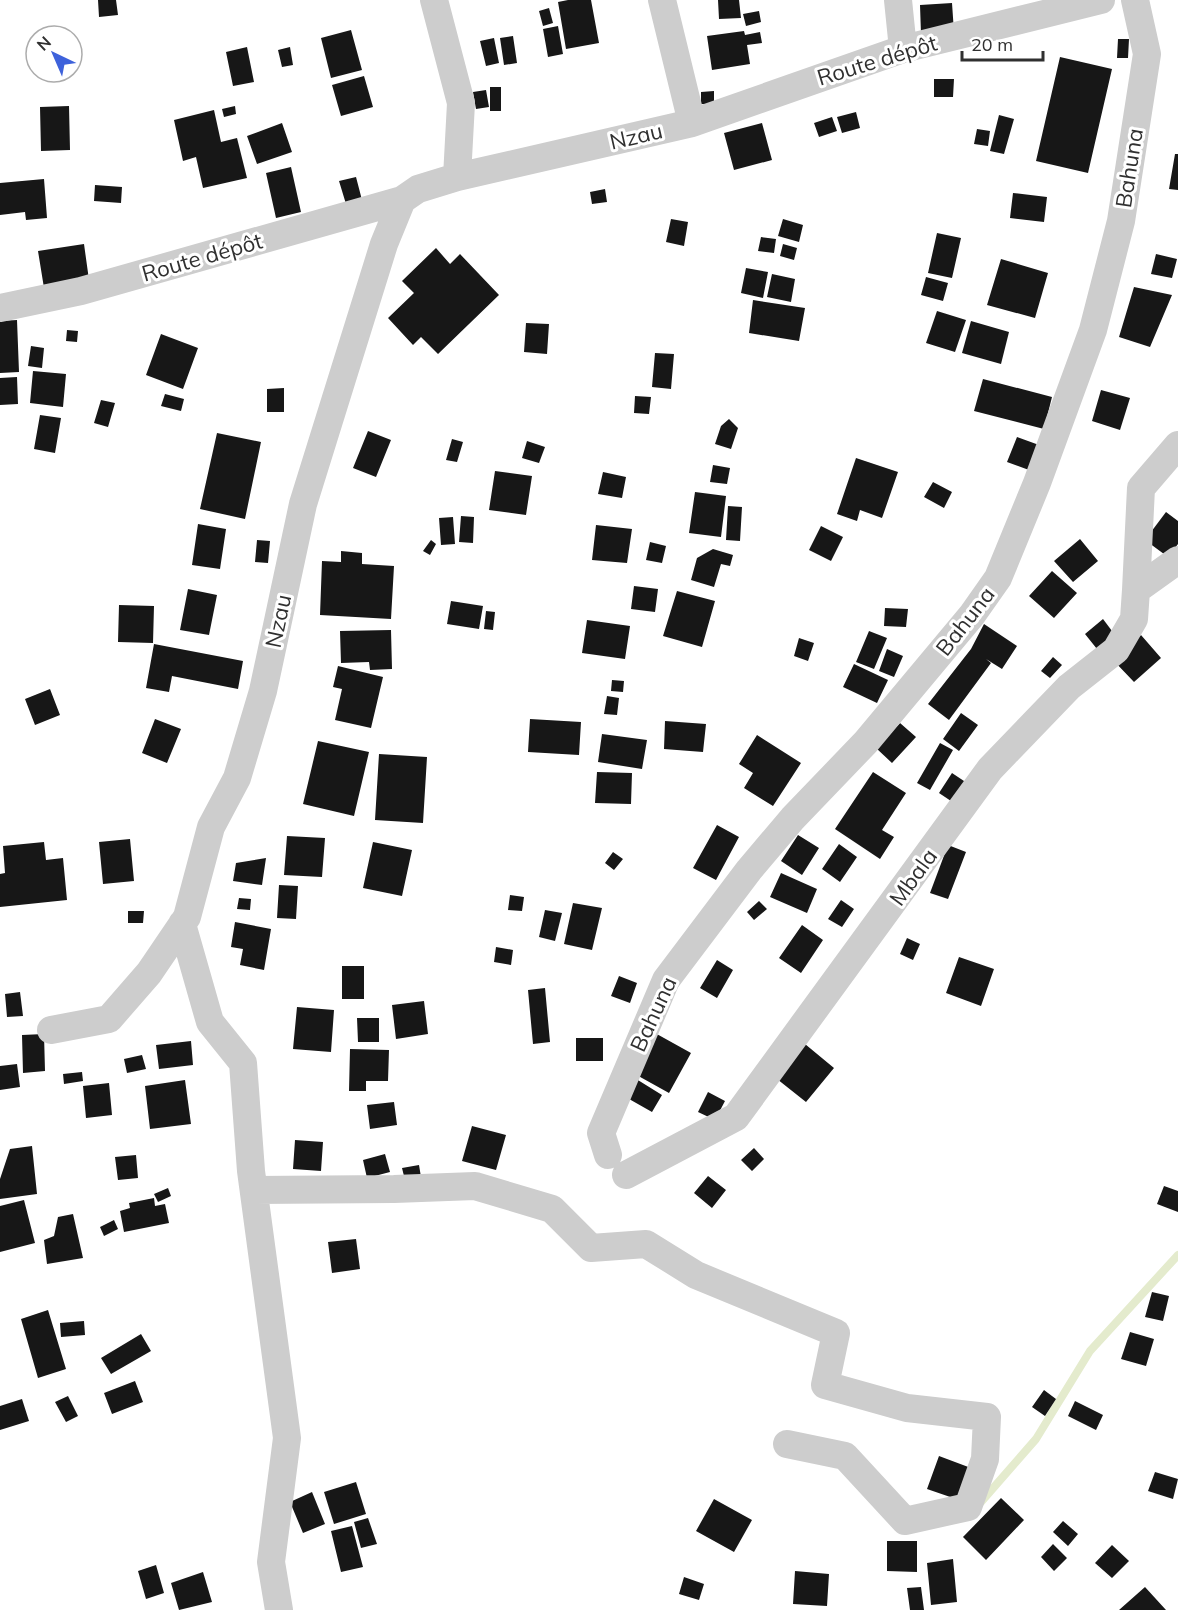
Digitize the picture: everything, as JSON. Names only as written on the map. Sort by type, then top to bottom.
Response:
[{"type":"street","points":[[434,0],[462,103],[457,177]]},
{"type":"street","name":"Nzau","points":[[51,1030],[109,1019],[149,973],[187,917],[211,827],[241,767],[263,692],[303,504],[384,244],[402,200],[418,189],[457,177],[692,123],[662,0]]},
{"type":"street","points":[[898,0],[903,49]]},
{"type":"street","name":"Route dépôt","points":[[692,123],[903,49],[1101,0]]},
{"type":"street","name":"Bahuna","points":[[617,1165],[601,1133],[666,980],[749,870],[793,818],[866,742],[972,615],[998,578],[1037,483],[1093,330],[1121,221],[1147,54],[1135,0]]},
{"type":"street","name":"Route dépôt","points":[[0,308],[81,291],[402,200]]},
{"type":"street","name":"Mbala","points":[[617,1165],[736,1117],[990,769],[1069,687],[1116,650],[1134,619],[1141,488],[1178,445]]},
{"type":"street","points":[[1136,590],[1178,560]]},
{"type":"street","points":[[182,924],[210,1022],[243,1063],[254,1190],[286,1438],[271,1562],[279,1610]]},
{"type":"street","points":[[254,1190],[475,1186],[552,1209],[591,1248],[646,1244],[696,1275],[836,1334],[825,1385],[907,1408],[987,1417],[985,1459],[968,1507],[905,1521],[845,1456],[787,1444]]},
{"type":"building","points":[[98,0],[116,0],[118,15],[99,17]]},
{"type":"building","points":[[591,0],[599,43],[566,49],[558,2]]},
{"type":"building","points":[[718,0],[739,0],[741,18],[719,19]]},
{"type":"building","points":[[952,3],[954,32],[921,34],[920,5]]},
{"type":"building","points":[[549,8],[553,23],[543,26],[539,11]]},
{"type":"building","points":[[759,11],[761,22],[746,26],[743,14]]},
{"type":"building","points":[[558,26],[563,54],[548,57],[543,29]]},
{"type":"building","points":[[351,30],[362,70],[331,78],[321,38]]},
{"type":"building","points":[[744,31],[745,35],[760,32],[762,43],[747,45],[750,64],[712,70],[707,36]]},
{"type":"building","points":[[513,36],[517,63],[504,65],[500,38]]},
{"type":"building","points":[[494,38],[499,63],[486,66],[480,41]]},
{"type":"building","points":[[1118,39],[1129,39],[1128,58],[1117,58]]},
{"type":"building","points":[[247,47],[254,82],[233,86],[226,52]]},
{"type":"building","points":[[290,47],[293,65],[282,67],[278,50]]},
{"type":"building","points":[[1060,57],[1112,69],[1088,173],[1036,161]]},
{"type":"building","points":[[364,76],[373,107],[341,116],[332,85]]},
{"type":"building","points":[[934,79],[954,79],[953,97],[934,97]]},
{"type":"building","points":[[490,87],[501,87],[501,111],[490,111]]},
{"type":"building","points":[[486,90],[489,107],[476,109],[473,92]]},
{"type":"building","points":[[714,91],[714,104],[701,104],[701,92]]},
{"type":"building","points":[[69,106],[70,150],[41,151],[40,107]]},
{"type":"building","points":[[235,106],[236,114],[224,117],[222,109]]},
{"type":"building","points":[[214,110],[221,142],[237,138],[247,178],[203,188],[196,157],[183,161],[174,120]]},
{"type":"building","points":[[856,112],[860,128],[842,133],[837,117]]},
{"type":"building","points":[[999,115],[1014,119],[1004,154],[990,151]]},
{"type":"building","points":[[832,117],[837,131],[819,137],[814,123]]},
{"type":"building","points":[[282,123],[292,152],[257,164],[247,136]]},
{"type":"building","points":[[762,123],[772,160],[734,170],[724,133]]},
{"type":"building","points":[[977,129],[990,131],[988,146],[974,144]]},
{"type":"building","points":[[1175,154],[1178,154],[1178,190],[1169,189]]},
{"type":"building","points":[[291,167],[301,212],[276,218],[266,173]]},
{"type":"building","points":[[356,177],[362,200],[346,204],[339,181]]},
{"type":"building","points":[[44,179],[47,218],[26,220],[25,212],[0,215],[0,183]]},
{"type":"building","points":[[95,185],[122,187],[121,203],[94,201]]},
{"type":"building","points":[[605,189],[607,202],[592,204],[590,192]]},
{"type":"building","points":[[1013,193],[1047,197],[1044,222],[1010,218]]},
{"type":"building","points":[[671,219],[688,222],[684,246],[666,242]]},
{"type":"building","points":[[783,219],[803,225],[799,242],[778,236]]},
{"type":"building","points":[[937,233],[961,238],[952,278],[928,273]]},
{"type":"building","points":[[761,237],[776,239],[774,253],[758,251]]},
{"type":"building","points":[[84,244],[89,280],[44,288],[38,251]]},
{"type":"building","points":[[783,244],[797,248],[794,260],[780,256]]},
{"type":"building","points":[[436,248],[450,264],[460,254],[499,295],[438,354],[421,337],[413,345],[388,318],[414,293],[402,281]]},
{"type":"building","points":[[1156,254],[1177,259],[1172,278],[1151,274]]},
{"type":"building","points":[[1001,259],[1048,273],[1035,318],[987,305]]},
{"type":"building","points":[[746,268],[768,272],[763,298],[741,293]]},
{"type":"building","points":[[772,274],[795,279],[791,302],[767,297]]},
{"type":"building","points":[[926,277],[948,283],[943,301],[921,295]]},
{"type":"building","points":[[1134,287],[1172,295],[1150,347],[1119,337]]},
{"type":"building","points":[[753,300],[805,308],[799,341],[749,333]]},
{"type":"building","points":[[937,311],[966,320],[955,352],[926,343]]},
{"type":"building","points":[[17,320],[19,372],[0,373],[0,321]]},
{"type":"building","points":[[971,321],[1009,332],[1001,364],[962,353]]},
{"type":"building","points":[[526,323],[549,324],[547,354],[524,352]]},
{"type":"building","points":[[67,330],[78,331],[77,342],[66,341]]},
{"type":"building","points":[[161,334],[198,348],[183,389],[146,375]]},
{"type":"building","points":[[31,346],[44,348],[42,368],[28,366]]},
{"type":"building","points":[[655,353],[674,354],[671,389],[652,387]]},
{"type":"building","points":[[33,371],[66,374],[63,407],[30,403]]},
{"type":"building","points":[[17,377],[18,404],[0,405],[0,378]]},
{"type":"building","points":[[983,379],[1052,397],[1044,429],[974,411]]},
{"type":"building","points":[[284,388],[284,412],[267,412],[267,389]]},
{"type":"building","points":[[1101,390],[1130,398],[1120,430],[1092,421]]},
{"type":"building","points":[[165,394],[184,399],[181,411],[161,406]]},
{"type":"building","points":[[635,396],[651,397],[649,414],[634,413]]},
{"type":"building","points":[[101,400],[115,403],[108,427],[94,423]]},
{"type":"building","points":[[40,415],[61,418],[55,453],[34,449]]},
{"type":"building","points":[[729,419],[738,428],[731,449],[715,444],[721,426]]},
{"type":"building","points":[[368,431],[391,440],[376,477],[353,468]]},
{"type":"building","points":[[217,433],[261,442],[245,519],[200,509]]},
{"type":"building","points":[[1017,437],[1039,445],[1029,470],[1007,462]]},
{"type":"building","points":[[452,439],[463,442],[457,462],[446,460]]},
{"type":"building","points":[[527,441],[545,447],[539,463],[522,458]]},
{"type":"building","points":[[856,458],[898,472],[882,518],[860,510],[857,521],[837,514]]},
{"type":"building","points":[[713,465],[730,468],[727,484],[710,482]]},
{"type":"building","points":[[495,471],[532,476],[526,515],[489,510]]},
{"type":"building","points":[[603,472],[626,477],[622,498],[598,494]]},
{"type":"building","points":[[933,482],[952,492],[944,508],[924,497]]},
{"type":"building","points":[[695,492],[726,496],[721,537],[689,533]]},
{"type":"building","points":[[728,506],[742,507],[740,541],[726,540]]},
{"type":"building","points":[[1166,512],[1178,521],[1178,544],[1168,557],[1145,540]]},
{"type":"building","points":[[461,516],[474,517],[473,543],[459,542]]},
{"type":"building","points":[[453,517],[455,544],[441,545],[439,518]]},
{"type":"building","points":[[198,524],[226,529],[220,569],[192,565]]},
{"type":"building","points":[[596,525],[632,529],[627,563],[592,560]]},
{"type":"building","points":[[821,526],[843,537],[831,561],[809,550]]},
{"type":"building","points":[[1080,539],[1098,561],[1073,582],[1054,561]]},
{"type":"building","points":[[257,540],[270,541],[268,563],[255,562]]},
{"type":"building","points":[[431,540],[436,544],[430,555],[423,551]]},
{"type":"building","points":[[650,542],[666,546],[662,563],[646,560]]},
{"type":"building","points":[[713,549],[733,555],[730,566],[721,564],[714,587],[691,580],[697,558]]},
{"type":"building","points":[[341,551],[362,553],[362,564],[394,566],[391,619],[320,615],[322,561],[341,562]]},
{"type":"building","points":[[1052,571],[1077,593],[1054,618],[1029,596]]},
{"type":"building","points":[[634,586],[658,589],[655,612],[631,609]]},
{"type":"building","points":[[188,589],[217,595],[209,635],[180,630]]},
{"type":"building","points":[[677,591],[715,601],[702,647],[663,636]]},
{"type":"building","points":[[451,601],[483,606],[479,629],[447,624]]},
{"type":"building","points":[[119,605],[154,606],[153,643],[118,642]]},
{"type":"building","points":[[885,608],[908,609],[906,627],[884,626]]},
{"type":"building","points":[[486,611],[495,612],[493,630],[484,629]]},
{"type":"building","points":[[1103,619],[1118,639],[1101,654],[1085,634]]},
{"type":"building","points":[[587,620],[630,626],[625,659],[582,653]]},
{"type":"building","points":[[984,624],[1017,646],[1002,669],[986,659],[991,663],[949,720],[928,704],[971,649]]},
{"type":"building","points":[[391,630],[392,669],[370,670],[369,662],[341,663],[340,631]]},
{"type":"building","points":[[869,631],[887,638],[874,669],[856,662]]},
{"type":"building","points":[[1141,635],[1161,658],[1134,682],[1113,660]]},
{"type":"building","points":[[799,638],[814,643],[808,661],[794,656]]},
{"type":"building","points":[[154,644],[243,661],[238,689],[172,676],[169,692],[146,688]]},
{"type":"building","points":[[887,649],[903,656],[894,677],[879,671]]},
{"type":"building","points":[[1053,657],[1062,665],[1050,678],[1041,671]]},
{"type":"building","points":[[854,664],[888,680],[877,703],[843,687]]},
{"type":"building","points":[[338,666],[383,677],[371,728],[335,720],[342,689],[333,687]]},
{"type":"building","points":[[612,680],[624,681],[623,692],[611,691]]},
{"type":"building","points":[[50,689],[60,715],[35,725],[25,699]]},
{"type":"building","points":[[607,696],[619,698],[617,715],[604,714]]},
{"type":"building","points":[[961,713],[978,725],[959,751],[943,739]]},
{"type":"building","points":[[155,719],[181,729],[167,763],[142,753]]},
{"type":"building","points":[[530,719],[581,722],[579,755],[528,752]]},
{"type":"building","points":[[665,721],[706,724],[703,752],[664,749]]},
{"type":"building","points":[[900,723],[916,737],[892,763],[876,748]]},
{"type":"building","points":[[602,734],[647,740],[642,769],[598,762]]},
{"type":"building","points":[[757,735],[801,763],[773,806],[744,788],[753,773],[739,764]]},
{"type":"building","points":[[318,741],[369,752],[354,816],[303,804]]},
{"type":"building","points":[[940,743],[953,750],[930,790],[917,783]]},
{"type":"building","points":[[379,754],[427,757],[423,823],[375,820]]},
{"type":"building","points":[[597,772],[632,773],[631,804],[595,803]]},
{"type":"building","points":[[873,772],[906,793],[882,830],[894,837],[880,859],[835,829]]},
{"type":"building","points":[[952,773],[970,785],[957,805],[939,793]]},
{"type":"building","points":[[717,825],[739,837],[716,880],[693,868]]},
{"type":"building","points":[[798,835],[819,848],[802,875],[781,861]]},
{"type":"building","points":[[287,836],[325,838],[322,877],[284,875]]},
{"type":"building","points":[[130,839],[134,881],[103,884],[99,842]]},
{"type":"building","points":[[44,842],[46,860],[63,858],[67,900],[0,907],[0,874],[5,873],[3,846]]},
{"type":"building","points":[[373,842],[412,850],[402,896],[363,888]]},
{"type":"building","points":[[839,844],[857,857],[840,882],[822,869]]},
{"type":"building","points":[[948,845],[966,852],[948,899],[930,893]]},
{"type":"building","points":[[613,852],[623,859],[614,870],[605,863]]},
{"type":"building","points":[[266,858],[262,885],[233,881],[236,863]]},
{"type":"building","points":[[781,873],[817,889],[807,913],[770,897]]},
{"type":"building","points":[[279,885],[298,886],[296,919],[277,918]]},
{"type":"building","points":[[510,895],[524,897],[522,911],[508,910]]},
{"type":"building","points":[[239,898],[251,899],[250,910],[237,909]]},
{"type":"building","points":[[841,900],[854,909],[842,927],[828,919]]},
{"type":"building","points":[[759,901],[767,909],[754,920],[747,912]]},
{"type":"building","points":[[573,903],[602,908],[592,950],[564,944]]},
{"type":"building","points":[[545,910],[562,913],[555,941],[539,937]]},
{"type":"building","points":[[128,911],[144,911],[143,923],[128,923]]},
{"type":"building","points":[[235,922],[271,929],[264,970],[240,965],[243,949],[231,947]]},
{"type":"building","points":[[802,925],[823,940],[801,973],[779,958]]},
{"type":"building","points":[[907,938],[920,944],[913,960],[900,954]]},
{"type":"building","points":[[496,947],[513,950],[511,965],[494,962]]},
{"type":"building","points":[[959,957],[994,969],[981,1006],[946,993]]},
{"type":"building","points":[[717,960],[733,970],[717,998],[700,988]]},
{"type":"building","points":[[342,966],[364,966],[364,999],[342,999]]},
{"type":"building","points":[[619,976],[637,983],[630,1003],[611,996]]},
{"type":"building","points":[[545,988],[550,1042],[533,1044],[528,990]]},
{"type":"building","points":[[20,992],[23,1016],[7,1017],[5,994]]},
{"type":"building","points":[[424,1001],[428,1034],[396,1039],[392,1005]]},
{"type":"building","points":[[297,1007],[334,1010],[331,1052],[293,1049]]},
{"type":"building","points":[[357,1018],[379,1018],[379,1042],[358,1042]]},
{"type":"building","points":[[655,1033],[691,1053],[669,1093],[633,1073]]},
{"type":"building","points":[[44,1034],[45,1071],[23,1073],[22,1035]]},
{"type":"building","points":[[576,1038],[603,1038],[603,1061],[576,1061]]},
{"type":"building","points":[[191,1041],[193,1065],[159,1069],[156,1045]]},
{"type":"building","points":[[805,1044],[834,1068],[806,1102],[777,1079]]},
{"type":"building","points":[[350,1049],[389,1050],[388,1081],[366,1081],[366,1091],[349,1091]]},
{"type":"building","points":[[142,1055],[146,1069],[127,1073],[124,1059]]},
{"type":"building","points":[[17,1064],[20,1087],[0,1090],[0,1066]]},
{"type":"building","points":[[82,1072],[83,1081],[64,1084],[63,1074]]},
{"type":"building","points":[[633,1077],[662,1095],[652,1112],[622,1095]]},
{"type":"building","points":[[185,1080],[191,1124],[150,1129],[145,1086]]},
{"type":"building","points":[[109,1083],[112,1115],[86,1118],[83,1086]]},
{"type":"building","points":[[708,1092],[725,1101],[715,1120],[698,1112]]},
{"type":"building","points":[[394,1102],[397,1125],[370,1129],[367,1105]]},
{"type":"building","points":[[472,1126],[506,1135],[496,1170],[462,1161]]},
{"type":"building","points":[[295,1140],[323,1142],[321,1171],[293,1169]]},
{"type":"building","points":[[32,1146],[37,1194],[0,1199],[0,1179],[10,1149]]},
{"type":"building","points":[[754,1148],[764,1159],[752,1171],[741,1160]]},
{"type":"building","points":[[385,1154],[390,1172],[367,1178],[363,1160]]},
{"type":"building","points":[[136,1155],[138,1178],[118,1180],[115,1157]]},
{"type":"building","points":[[419,1165],[421,1177],[405,1180],[402,1168]]},
{"type":"building","points":[[708,1176],[726,1190],[712,1208],[694,1193]]},
{"type":"building","points":[[1164,1186],[1178,1191],[1178,1212],[1157,1204]]},
{"type":"building","points":[[168,1188],[171,1196],[158,1202],[154,1194]]},
{"type":"building","points":[[154,1198],[155,1206],[165,1204],[169,1223],[124,1232],[120,1211],[130,1208],[129,1203]]},
{"type":"building","points":[[24,1200],[35,1243],[0,1252],[0,1206]]},
{"type":"building","points":[[73,1214],[83,1258],[47,1264],[44,1240],[54,1236],[58,1217]]},
{"type":"building","points":[[114,1220],[118,1229],[104,1236],[100,1227]]},
{"type":"building","points":[[356,1239],[360,1269],[332,1273],[328,1242]]},
{"type":"building","points":[[1152,1292],[1169,1296],[1163,1321],[1145,1317]]},
{"type":"building","points":[[48,1310],[66,1369],[38,1378],[21,1319]]},
{"type":"building","points":[[84,1321],[85,1335],[61,1337],[60,1323]]},
{"type":"building","points":[[1130,1332],[1154,1339],[1146,1366],[1121,1359]]},
{"type":"building","points":[[141,1334],[151,1351],[111,1374],[101,1358]]},
{"type":"building","points":[[135,1381],[143,1402],[112,1414],[104,1393]]},
{"type":"building","points":[[1044,1390],[1056,1399],[1045,1416],[1032,1407]]},
{"type":"building","points":[[68,1396],[78,1416],[66,1422],[55,1402]]},
{"type":"building","points":[[22,1399],[29,1421],[0,1430],[0,1406]]},
{"type":"building","points":[[1075,1401],[1103,1415],[1096,1430],[1068,1416]]},
{"type":"building","points":[[939,1456],[971,1468],[959,1500],[927,1489]]},
{"type":"building","points":[[1155,1472],[1178,1479],[1173,1499],[1148,1491]]},
{"type":"building","points":[[356,1482],[366,1514],[334,1524],[324,1492]]},
{"type":"building","points":[[312,1492],[325,1524],[303,1533],[290,1502]]},
{"type":"building","points":[[1001,1498],[1024,1520],[986,1560],[963,1537]]},
{"type":"building","points":[[714,1499],[752,1520],[734,1552],[696,1531]]},
{"type":"building","points":[[368,1518],[377,1544],[361,1548],[354,1522]]},
{"type":"building","points":[[1063,1521],[1078,1534],[1068,1546],[1053,1532]]},
{"type":"building","points":[[352,1526],[363,1567],[341,1572],[331,1531]]},
{"type":"building","points":[[887,1541],[917,1541],[917,1572],[887,1571]]},
{"type":"building","points":[[1053,1544],[1067,1558],[1054,1571],[1041,1557]]},
{"type":"building","points":[[1112,1545],[1129,1561],[1112,1578],[1095,1563]]},
{"type":"building","points":[[953,1559],[957,1602],[931,1605],[927,1563]]},
{"type":"building","points":[[156,1565],[164,1593],[146,1599],[138,1571]]},
{"type":"building","points":[[795,1571],[829,1574],[827,1606],[793,1604]]},
{"type":"building","points":[[203,1572],[212,1602],[179,1610],[171,1583]]},
{"type":"building","points":[[684,1577],[704,1584],[699,1600],[679,1594]]},
{"type":"building","points":[[921,1587],[924,1610],[910,1610],[907,1588]]},
{"type":"building","points":[[1145,1587],[1166,1610],[1119,1610]]},
{"type":"waterway","points":[[981,1502],[1036,1439],[1090,1351],[1178,1255]]}]
